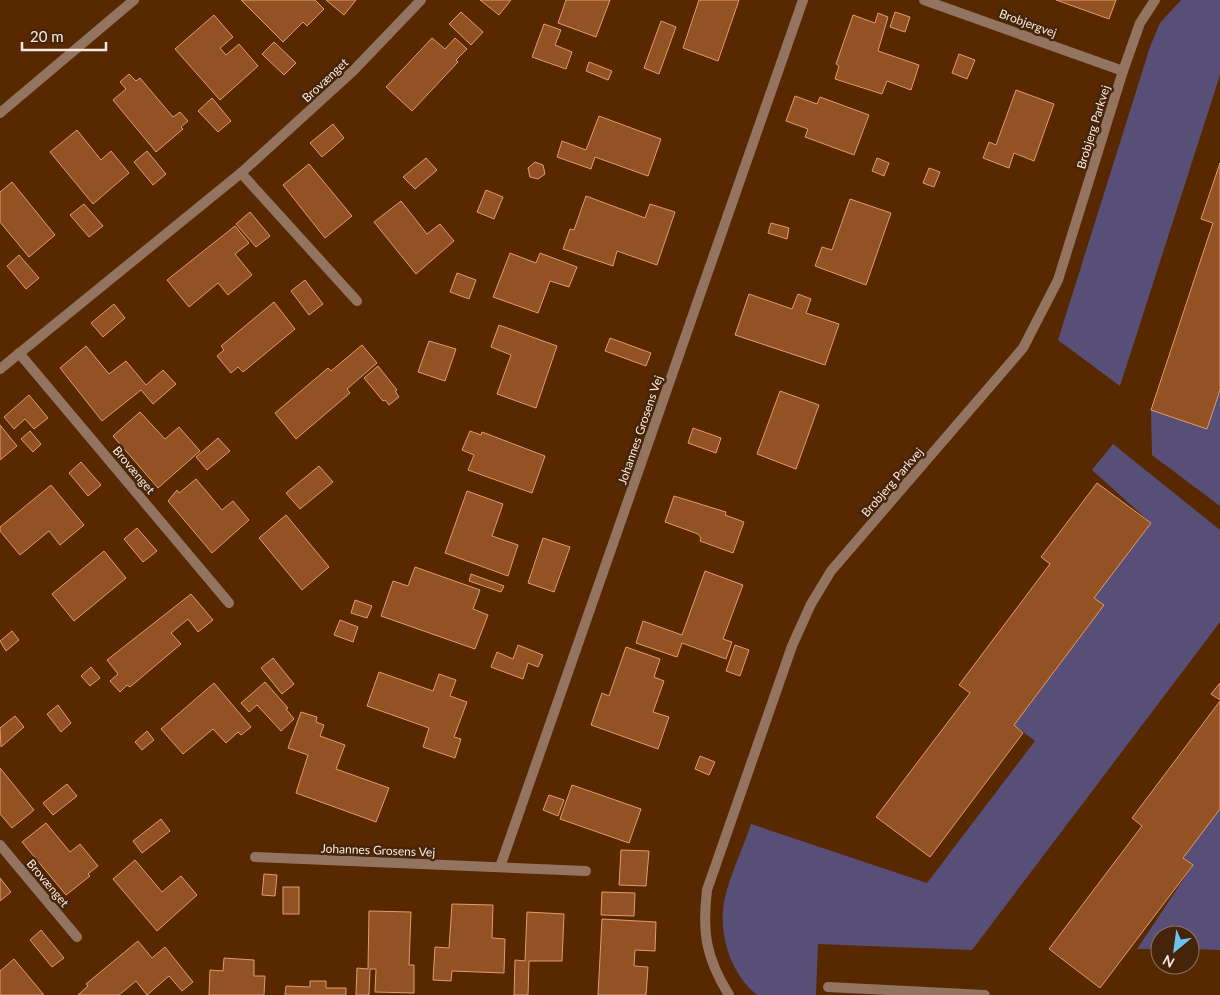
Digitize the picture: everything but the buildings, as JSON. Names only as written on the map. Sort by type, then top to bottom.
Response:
[{"type":"street","points":[[0,113],[134,0]]},
{"type":"street","name":"Brovænget","points":[[0,369],[241,173],[353,71],[421,0]]},
{"type":"street","name":"Johannes Grosens Vej","points":[[500,867],[804,0]]},
{"type":"street","name":"Brobjergvej","points":[[924,0],[1123,70]]},
{"type":"street","name":"Brobjerg Parkvej","points":[[729,995],[716,974],[707,947],[704,918],[707,890],[792,646],[812,604],[831,572],[1023,348],[1058,280],[1123,70],[1140,23],[1155,0]]},
{"type":"street","points":[[241,173],[356,301]]},
{"type":"street","name":"Brovænget","points":[[19,353],[229,603]]},
{"type":"street","name":"Brovænget","points":[[0,845],[77,937]]},
{"type":"street","name":"Johannes Grosens Vej","points":[[255,857],[586,871]]},
{"type":"street","points":[[828,987],[985,995]]},
{"type":"shaded area","points":[[1181,0],[1220,0],[1220,75],[1120,386],[1058,340],[1150,47],[1160,23]]},
{"type":"shaded area","points":[[1220,390],[1220,506],[1152,455],[1151,410],[1207,428]]},
{"type":"shaded area","points":[[1113,444],[1220,530],[1220,622],[972,950],[818,944],[816,995],[757,995],[739,975],[733,964],[724,938],[723,924],[725,897],[751,824],[927,883],[1035,741],[1014,725],[1104,605],[1094,598],[1151,523],[1092,470]]},
{"type":"shaded area","points":[[1220,809],[1220,950],[1200,949],[1200,925],[1153,925],[1193,865],[1183,858]]},
{"type":"shaded area","points":[[1150,930],[1150,949],[1137,949]]}]
